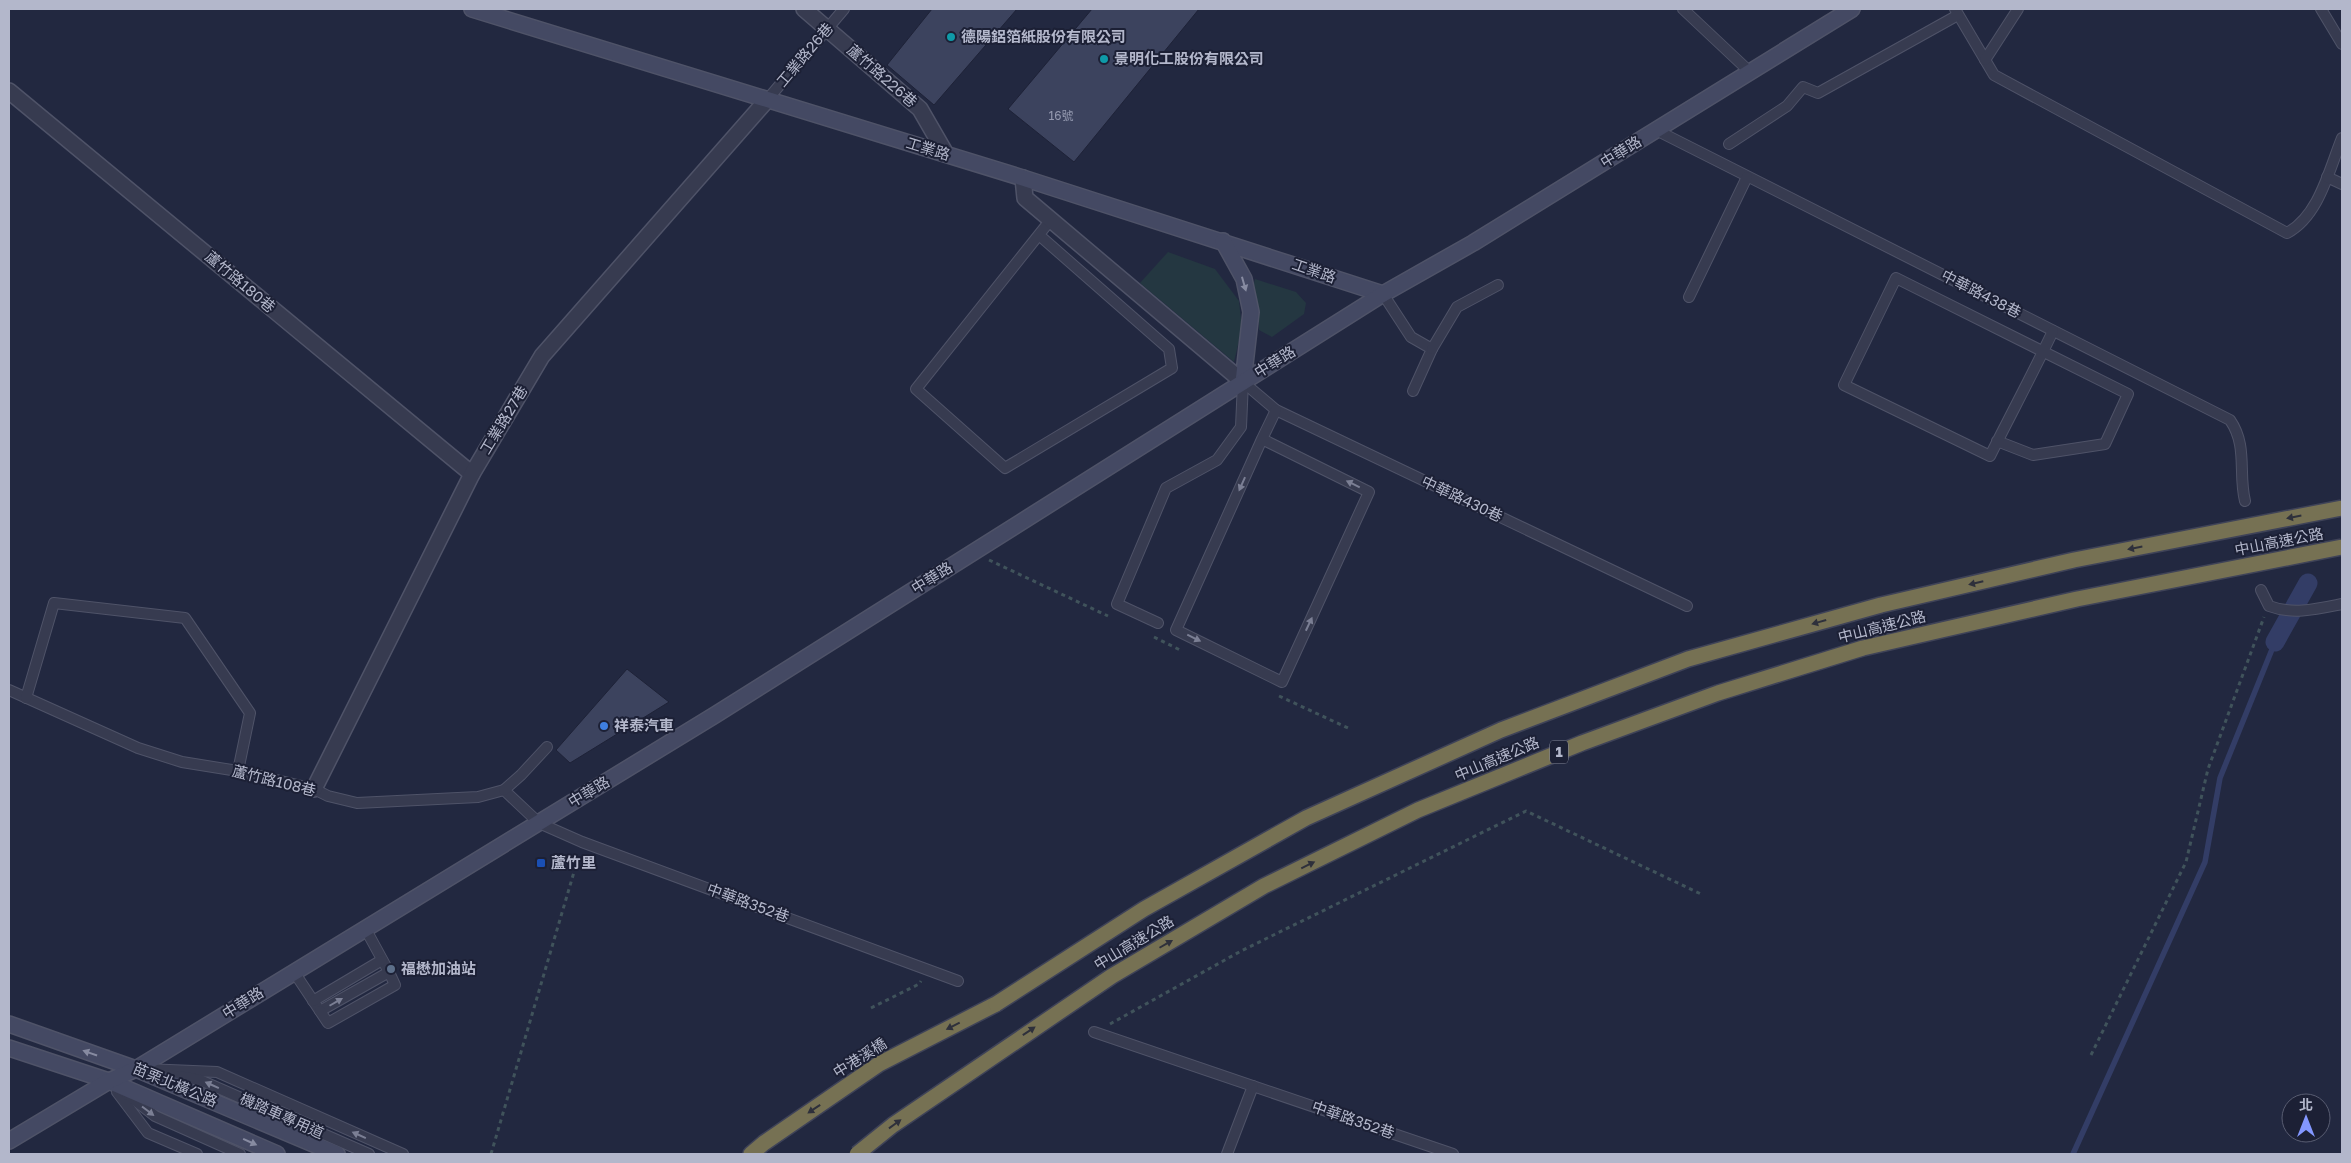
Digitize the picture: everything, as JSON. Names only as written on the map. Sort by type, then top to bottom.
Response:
[{"type":"highway","name":"中山高速公路","points":[[996,1004],[1144,909],[1306,818],[1501,730],[1688,659],[1880,605],[2064,562],[2342,508]]},
{"type":"highway","name":"中山高速公路","points":[[857,1154],[893,1125],[1112,976],[1264,886],[1418,810],[1582,743],[1718,693],[1863,648],[2077,599],[2342,547]]},
{"type":"highway","name":"中港溪橋","points":[[751,1154],[764,1143],[879,1064],[996,1004]]},
{"type":"street","name":"工業路","points":[[472,9],[1023,178],[1383,294]]},
{"type":"street","name":"蘆竹路226巷","points":[[804,9],[920,109],[946,154]]},
{"type":"street","name":"中華路","points":[[9,1141],[109,1081],[136,1069],[539,823],[1383,294],[1473,243],[1852,9]]},
{"type":"street","name":"蘆竹路180巷","points":[[9,91],[472,474]]},
{"type":"street","name":"工業路27巷","points":[[314,789],[472,474],[542,356],[767,100]]},
{"type":"street","points":[[1023,178],[1025,198],[1243,382]]},
{"type":"street","points":[[1222,241],[1244,279],[1251,312],[1243,382]]},
{"type":"street","name":"苗栗北橫公路","points":[[9,1024],[136,1069],[337,1154]]},
{"type":"street","name":"苗栗北橫公路","points":[[9,1048],[109,1081],[277,1154]]},
{"type":"lane","name":"工業路26巷","points":[[767,100],[844,9]]},
{"type":"lane","points":[[1684,9],[1750,72]]},
{"type":"lane","points":[[1985,60],[2018,9]]},
{"type":"lane","points":[[2321,9],[2342,44]]},
{"type":"lane","points":[[1729,144],[1787,106],[1803,87],[1818,93],[1956,12],[1994,75],[2287,234],[2299,227],[2315,206],[2342,138]]},
{"type":"lane","name":"中華路438巷","points":[[1656,130],[2230,420],[2239,433],[2242,490],[2245,501]]},
{"type":"lane","points":[[1689,297],[1747,176]]},
{"type":"lane","points":[[2327,176],[2342,184]]},
{"type":"lane","points":[[1039,235],[1169,349],[1172,368],[1005,468],[916,389],[1039,235],[1051,220]]},
{"type":"lane","points":[[1998,441],[2033,455],[2105,444],[2128,394],[2043,352],[1896,278],[1844,385],[1990,456],[2043,352],[2053,331]]},
{"type":"lane","points":[[1413,391],[1432,348],[1457,308],[1498,285]]},
{"type":"lane","points":[[1383,294],[1411,338],[1432,348]]},
{"type":"lane","points":[[1158,623],[1117,604],[1166,488],[1217,460],[1241,427],[1243,382]]},
{"type":"lane","name":"中華路430巷","points":[[1243,382],[1276,410],[1687,606]]},
{"type":"lane","points":[[1262,439],[1369,492],[1282,682],[1176,630],[1262,439],[1276,410]]},
{"type":"lane","points":[[2261,590],[2268,606],[2281,611],[2309,611],[2342,604]]},
{"type":"lane","points":[[26,698],[54,603],[185,618],[250,713],[238,771]]},
{"type":"lane","name":"蘆竹路108巷","points":[[9,690],[138,748],[182,762],[238,771],[314,789],[328,796],[357,803],[478,798],[504,790]]},
{"type":"lane","points":[[539,823],[504,790],[522,775],[547,746]]},
{"type":"lane","name":"中華路352巷","points":[[539,823],[582,842],[958,981]]},
{"type":"lane","points":[[294,972],[328,1023],[387,990],[395,985],[365,928]]},
{"type":"lane","points":[[313,1001],[382,960]]},
{"type":"lane","points":[[320,1011],[389,972]]},
{"type":"lane","name":"中華路352巷","points":[[1094,1032],[1454,1154]]},
{"type":"lane","points":[[136,1069],[217,1072],[404,1154]]},
{"type":"lane","name":"機踏車專用道","points":[[136,1069],[200,1080],[369,1154]]},
{"type":"lane","points":[[109,1081],[148,1133],[197,1154]]},
{"type":"lane","points":[[109,1081],[155,1116],[240,1154]]},
{"type":"lane","points":[[1227,1154],[1253,1086]]},
{"type":"path","points":[[972,553],[1115,619]]},
{"type":"path","points":[[2091,1055],[2186,862],[2208,769],[2268,606]]},
{"type":"path","points":[[1151,636],[1187,653]]},
{"type":"path","points":[[1276,694],[1348,728]]},
{"type":"path","points":[[1094,1032],[1241,951],[1526,811],[1701,894]]},
{"type":"path","points":[[492,1154],[582,842]]},
{"type":"path","points":[[872,1008],[919,984],[928,970]]},
{"type":"shaded area","points":[[1168,252],[1215,269],[1239,301],[1242,328],[1234,362],[1140,283]]},
{"type":"shaded area","points":[[1255,279],[1296,292],[1306,303],[1304,314],[1272,337],[1259,330],[1259,309],[1253,287]]},
{"type":"building","name":"德陽鋁箔紙股份有限公司","points":[[932,9],[1017,9],[934,105],[887,65]]},
{"type":"building","name":"景明化工股份有限公司","points":[[1092,9],[1199,9],[1074,162],[1008,109]]},
{"type":"building","name":"祥泰汽車","points":[[627,669],[669,702],[570,763],[556,750]]},
{"type":"waterway","points":[[2275,642],[2308,583]]},
{"type":"waterway","points":[[2073,1154],[2205,862],[2220,778],[2275,642]]},
{"type":"place","name":"德陽鋁箔紙股份有限公司","points":[[951,37]]},
{"type":"place","name":"景明化工股份有限公司","points":[[1104,59]]},
{"type":"place","name":"祥泰汽車","points":[[604,726]]},
{"type":"place","name":"蘆竹里","points":[[541,863]]},
{"type":"place","name":"福懋加油站","points":[[391,969]]}]
